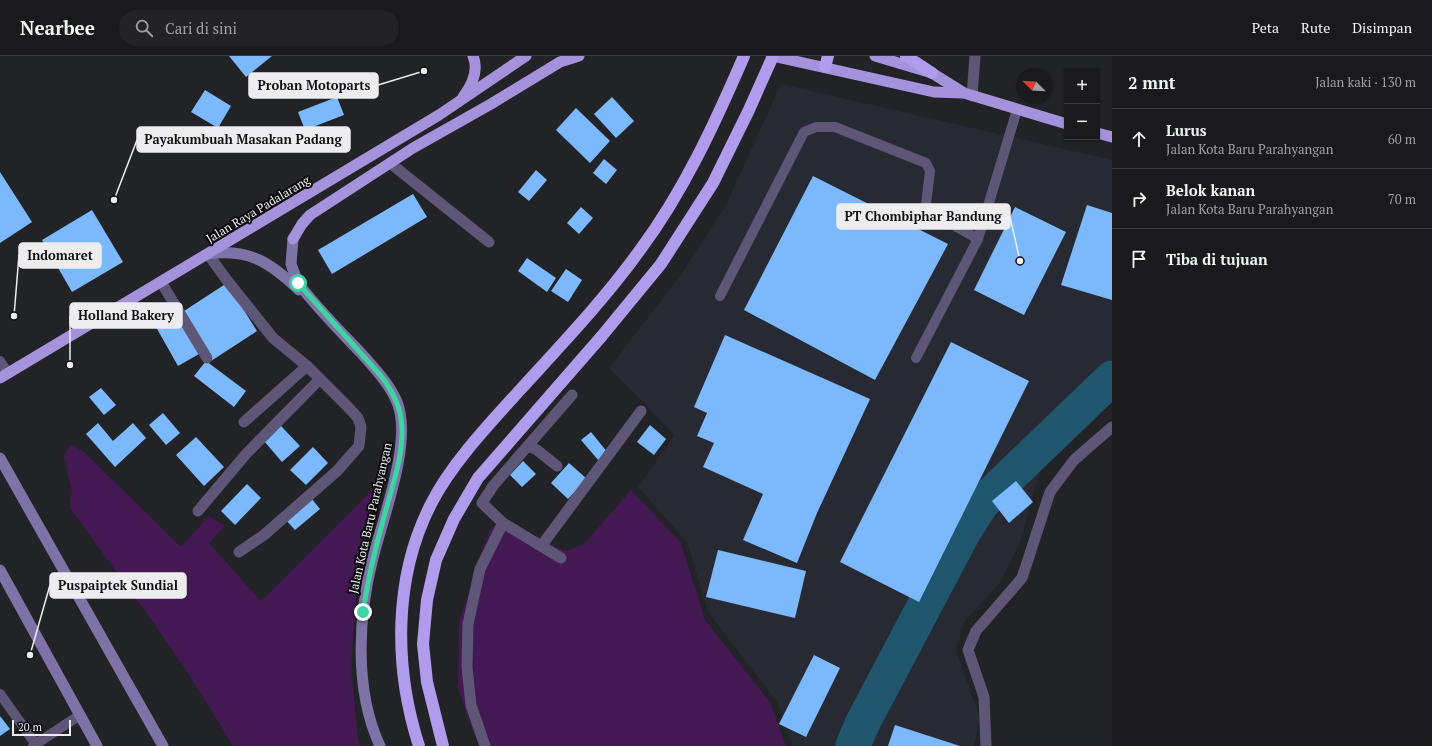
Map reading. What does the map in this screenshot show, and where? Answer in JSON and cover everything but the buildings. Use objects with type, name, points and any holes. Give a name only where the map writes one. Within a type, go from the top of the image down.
[{"type":"highway","points":[[459,102],[472,83],[475,71],[473,56]]},
{"type":"highway","name":"Jalan Raya Padalarang","points":[[4,375],[208,254],[459,102],[526,56]]},
{"type":"highway","points":[[293,239],[302,224],[310,216],[390,163],[560,62],[578,56]]},
{"type":"highway","points":[[419,746],[406,692],[400,645],[404,594],[412,550],[431,503],[459,461],[498,414],[581,324],[641,250],[689,175],[744,56]]},
{"type":"highway","points":[[443,746],[426,682],[423,644],[427,600],[436,560],[454,520],[478,478],[661,264],[713,183],[748,112],[773,56],[827,61],[934,92],[968,94]]},
{"type":"highway","points":[[875,56],[932,73]]},
{"type":"highway","points":[[906,56],[968,94],[1064,123]]},
{"type":"highway","points":[[1100,134],[1112,137]]},
{"type":"main road","name":"Jalan Kota Baru Parahyangan","points":[[293,239],[290,257],[294,276],[308,296],[387,385],[399,409],[402,427],[397,465],[372,560],[362,619],[361,650],[364,686],[370,719],[380,746]]},
{"type":"main road","name":"Jalan Kota Baru Parahyangan","points":[[208,254],[236,252],[262,261],[288,281],[345,336]]},
{"type":"main road","points":[[0,386],[4,375]]},
{"type":"main road","points":[[0,458],[163,746]]},
{"type":"main road","points":[[0,570],[80,715],[94,745]]},
{"type":"street","points":[[968,94],[975,56]]},
{"type":"street","points":[[390,163],[489,242]]},
{"type":"street","points":[[208,254],[273,338],[306,366],[358,418],[361,432],[359,446],[337,471],[264,535],[239,552]]},
{"type":"street","points":[[161,282],[207,358]]},
{"type":"street","points":[[244,422],[306,366]]},
{"type":"street","points":[[198,511],[246,454],[319,380]]},
{"type":"street","points":[[561,558],[542,545],[503,523],[482,504],[493,486],[572,395]]},
{"type":"street","points":[[542,545],[641,410]]},
{"type":"street","points":[[986,746],[984,697],[968,650],[976,631],[1022,578],[1050,492],[1074,460],[1112,428]]},
{"type":"street","points":[[528,446],[537,450],[557,466]]},
{"type":"street","points":[[485,746],[471,705],[467,667],[468,624],[480,570],[503,523]]},
{"type":"lane","points":[[916,358],[978,239],[1017,110]]},
{"type":"lane","points":[[720,296],[804,132],[816,127],[835,127],[926,163],[930,172],[926,204],[932,213],[978,239]]},
{"type":"lane","points":[[0,361],[4,375]]},
{"type":"lane","points":[[0,694],[35,745],[80,715]]},
{"type":"shaded area","points":[[781,84],[1112,160],[1112,382],[1050,446],[1037,481],[1019,545],[1000,583],[964,622],[956,651],[980,718],[974,746],[793,746],[777,702],[708,612],[687,542],[638,487],[675,435],[609,368],[680,276],[726,205]]},
{"type":"shaded area","points":[[71,444],[84,452],[181,547],[209,516],[225,526],[209,543],[261,601],[378,484],[358,567],[351,667],[358,740],[361,746],[233,746],[188,673],[148,615],[70,508],[71,491],[64,454]]},
{"type":"shaded area","points":[[631,490],[681,543],[705,620],[770,702],[786,746],[480,746],[470,724],[458,688],[459,622],[488,533],[499,521],[566,551],[584,544]]},
{"type":"waterway","points":[[853,746],[862,724],[964,531],[982,503],[1112,378]]},
{"type":"place","name":"Proban Motoparts","points":[[424,71]]},
{"type":"place","name":"Payakumbuah Masakan Padang","points":[[114,200]]},
{"type":"place","name":"PT Chombiphar Bandung","points":[[1020,261]]},
{"type":"place","name":"Indomaret","points":[[14,316]]},
{"type":"place","name":"Holland Bakery","points":[[70,365]]},
{"type":"place","name":"Puspaiptek Sundial","points":[[30,655]]},
{"type":"route","points":[[298,283],[314,303],[382,377],[396,401],[401,419],[402,427],[400,452],[372,560],[363,612]]}]
